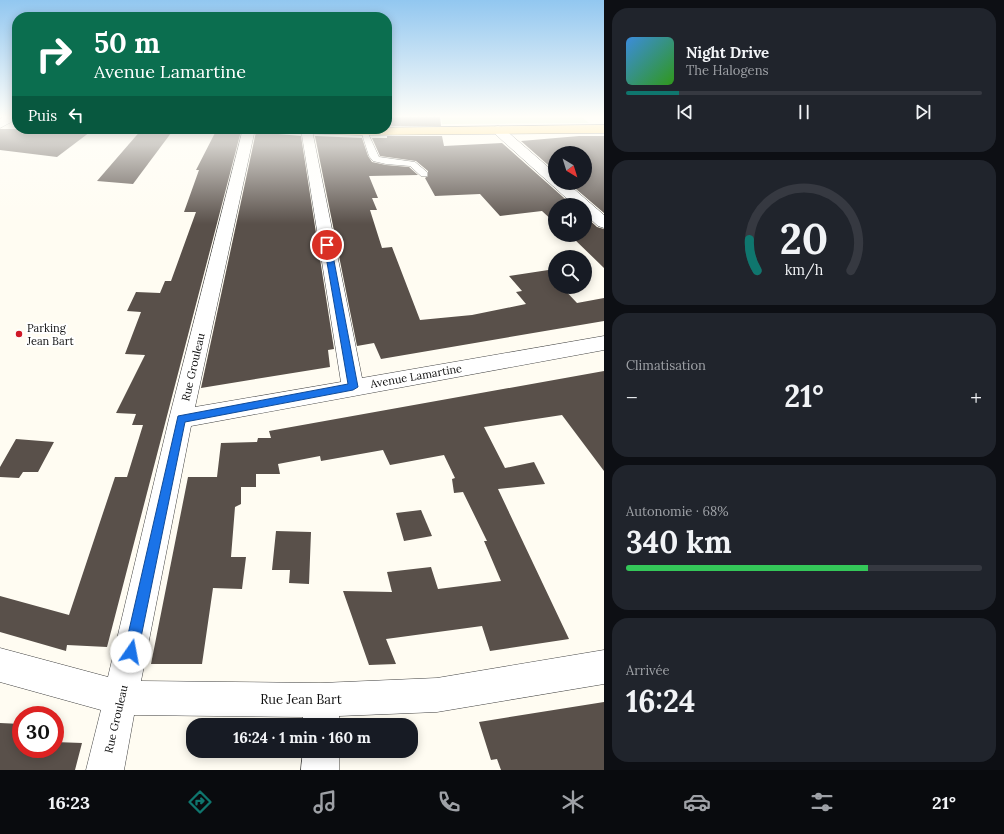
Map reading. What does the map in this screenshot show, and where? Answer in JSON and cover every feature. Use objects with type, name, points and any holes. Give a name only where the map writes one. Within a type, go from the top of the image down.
[{"type":"street","name":"Rue Grouleau","points":[[105,770],[181,419],[244,152]]},
{"type":"street","points":[[310,152],[353,387]]},
{"type":"street","points":[[523,152],[548,174]]},
{"type":"street","points":[[566,190],[575,198]]},
{"type":"street","points":[[592,213],[604,223]]},
{"type":"street","name":"Avenue Lamartine","points":[[181,419],[604,342]]},
{"type":"street","name":"Rue Jean Bart","points":[[0,665],[121,698],[321,713],[604,667]]},
{"type":"street","points":[[320,758],[320,770]]},
{"type":"lane","points":[[371,152],[376,159],[386,162],[412,164],[424,174]]},
{"type":"building","points":[[16,152],[64,152],[57,157]]},
{"type":"building","points":[[122,152],[157,152],[133,184],[97,181]]},
{"type":"building","points":[[205,152],[236,152],[107,647],[67,645],[66,651],[0,632],[0,596],[69,615],[115,477],[127,477],[143,425],[132,425],[136,414],[116,413],[145,355],[125,354],[141,312],[127,311],[136,292],[160,293],[165,281],[171,281],[196,212],[184,212],[199,170],[196,170]]},
{"type":"building","points":[[252,152],[303,152],[334,349],[328,350],[330,367],[201,388]]},
{"type":"building","points":[[318,152],[367,152],[372,162],[409,167],[418,175],[369,176],[378,198],[372,198],[377,210],[370,210],[382,248],[392,247],[420,320],[472,315],[526,304],[516,292],[522,291],[509,276],[548,270],[548,294],[569,294],[577,303],[604,298],[604,321],[381,359],[374,343],[357,346]]},
{"type":"building","points":[[378,152],[512,152],[548,184],[548,190],[555,190],[564,198],[548,198],[548,217],[542,211],[500,216],[480,194],[435,196],[425,178],[428,176],[428,171],[416,161],[380,156]]},
{"type":"building","points":[[533,152],[548,152],[548,165]]},
{"type":"building","points":[[592,152],[604,152],[604,213],[592,203],[592,198],[586,198],[577,190],[592,190]]},
{"type":"building","points":[[592,222],[597,227],[604,229],[604,268],[592,256],[592,250],[585,250],[577,242],[592,242]]},
{"type":"building","points":[[604,371],[604,471],[562,415],[484,427],[505,468],[534,462],[545,484],[498,489],[569,639],[490,651],[482,626],[386,639],[396,664],[369,665],[343,591],[392,592],[387,572],[431,567],[438,589],[501,581],[484,541],[487,541],[463,492],[454,493],[452,479],[455,478],[444,455],[390,465],[383,450],[321,461],[320,456],[278,464],[280,474],[256,474],[256,487],[241,487],[241,504],[235,507],[231,557],[246,557],[242,589],[213,588],[202,664],[151,664],[188,477],[217,477],[221,443],[257,442],[258,438],[271,438],[269,431]]},
{"type":"building","points":[[16,439],[54,442],[38,472],[23,472],[19,478],[0,477],[0,467]]},
{"type":"building","points":[[421,510],[432,536],[404,541],[396,513]]},
{"type":"building","points":[[276,531],[311,532],[309,584],[289,583],[290,570],[272,570]]},
{"type":"building","points":[[604,702],[604,770],[501,770],[497,759],[491,760],[479,722]]},
{"type":"building","points":[[0,723],[12,724],[12,758],[64,758],[64,742],[82,743],[75,770],[0,770]]},
{"type":"place","name":"Parking Jean Bart","points":[[19,334]]},
{"type":"route","points":[[131,652],[181,419],[353,387],[327,245]]}]
